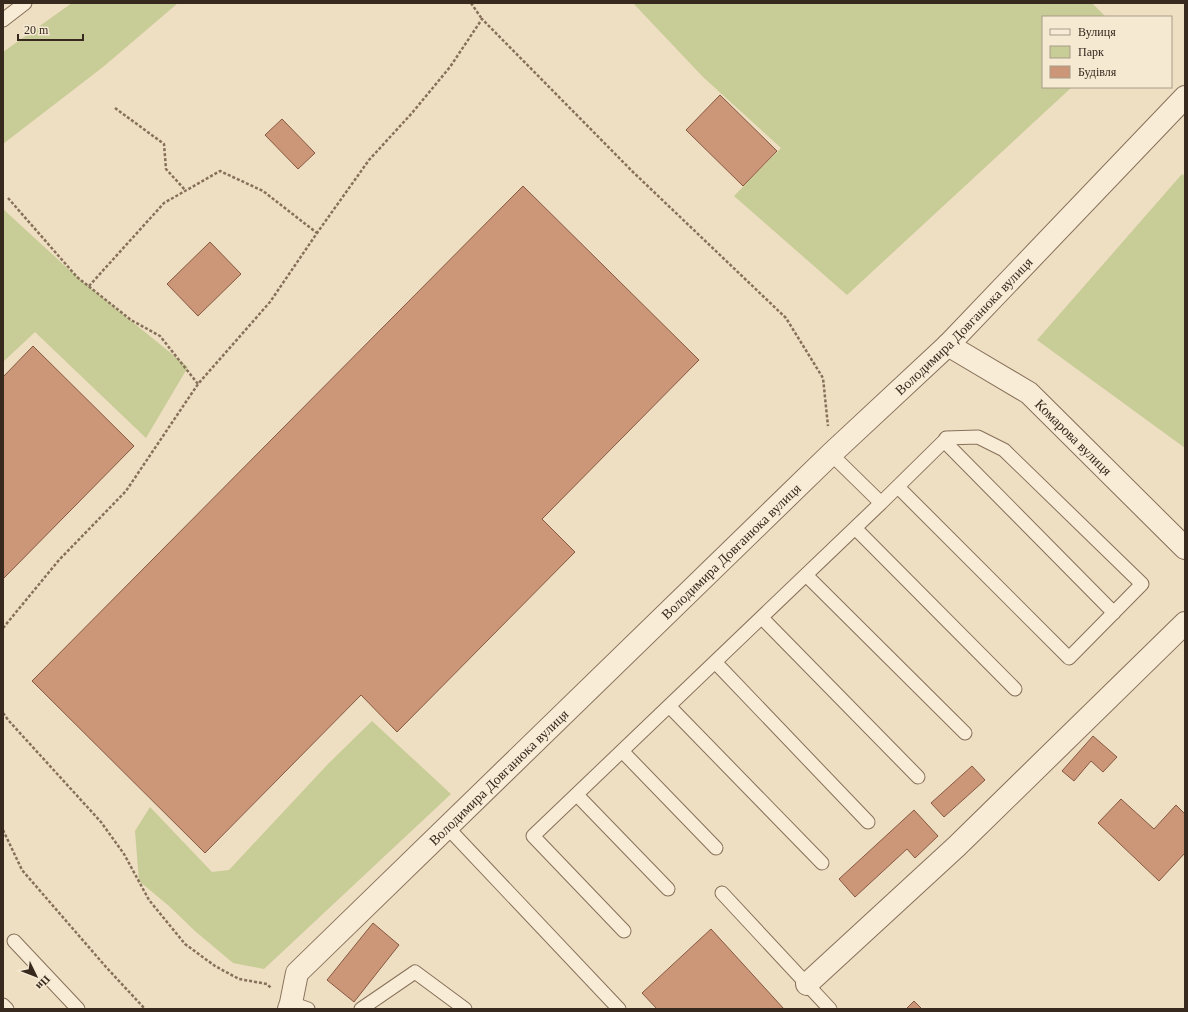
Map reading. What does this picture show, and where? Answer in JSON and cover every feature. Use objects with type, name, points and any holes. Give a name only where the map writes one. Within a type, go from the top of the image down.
[{"type":"street","name":"Володимира Довганюка вулиця","points":[[296,1007],[297,973],[831,454],[948,345],[1185,97]]},
{"type":"street","name":"Комарова вулиця","points":[[948,345],[1029,394],[1185,548]]},
{"type":"street","points":[[807,984],[957,846],[1185,623]]},
{"type":"lane","points":[[3,20],[25,3]]},
{"type":"lane","points":[[624,931],[533,836],[881,504],[946,438],[978,437],[1004,450],[1142,584],[1069,658],[898,487]]},
{"type":"lane","points":[[944,441],[1114,613]]},
{"type":"lane","points":[[831,454],[881,504]]},
{"type":"lane","points":[[855,528],[1015,690]]},
{"type":"lane","points":[[806,575],[966,733]]},
{"type":"lane","points":[[762,618],[918,778]]},
{"type":"lane","points":[[715,662],[868,822]]},
{"type":"lane","points":[[669,706],[822,863]]},
{"type":"lane","points":[[622,751],[716,848]]},
{"type":"lane","points":[[577,795],[668,889]]},
{"type":"lane","points":[[447,827],[618,1009]]},
{"type":"lane","points":[[722,893],[830,1009]]},
{"type":"lane","points":[[14,941],[78,1009]]},
{"type":"lane","points":[[361,1009],[415,972],[465,1009]]},
{"type":"lane","points":[[3,1005],[7,1009]]},
{"type":"path","points":[[471,3],[482,19],[633,172],[786,318],[823,378],[831,454]]},
{"type":"path","points":[[3,628],[59,560],[126,491],[198,384],[270,302],[369,160],[412,113],[450,67],[482,19]]},
{"type":"path","points":[[115,108],[164,144],[166,169],[186,191]]},
{"type":"path","points":[[89,286],[164,203],[220,171],[263,191],[317,233]]},
{"type":"path","points":[[8,198],[77,277],[130,320],[160,336],[198,384]]},
{"type":"path","points":[[3,713],[101,822],[124,854],[149,900],[185,944],[215,966],[239,979],[267,984],[296,1007]]},
{"type":"path","points":[[3,830],[22,870],[101,962],[145,1009]]},
{"type":"green space","points":[[72,3],[178,3],[103,67],[3,144],[3,52]]},
{"type":"green space","points":[[633,3],[1092,3],[1105,16],[1042,16],[1042,88],[1071,88],[847,295],[734,196],[781,148],[703,77]]},
{"type":"green space","points":[[1182,174],[1185,176],[1185,448],[1037,340]]},
{"type":"green space","points":[[3,209],[77,277],[188,367],[146,438],[35,332],[3,362]]},
{"type":"green space","points":[[372,721],[451,794],[264,969],[233,963],[139,881],[135,831],[150,807],[212,872],[229,870],[328,764]]},
{"type":"building","points":[[720,95],[777,151],[743,186],[686,130]]},
{"type":"building","points":[[282,119],[315,153],[298,169],[265,135]]},
{"type":"building","points":[[523,186],[699,360],[542,519],[575,552],[397,732],[361,695],[205,853],[32,681]]},
{"type":"building","points":[[210,242],[241,274],[198,316],[167,284]]},
{"type":"building","points":[[33,346],[134,446],[3,579],[3,377]]},
{"type":"building","points":[[1093,736],[1117,757],[1103,772],[1091,761],[1074,781],[1062,771]]},
{"type":"building","points":[[972,766],[985,780],[944,817],[931,803]]},
{"type":"building","points":[[1121,799],[1154,829],[1176,805],[1185,814],[1185,853],[1159,881],[1098,823]]},
{"type":"building","points":[[914,810],[938,836],[915,858],[907,849],[855,897],[839,879]]},
{"type":"building","points":[[373,923],[399,945],[354,1002],[327,980]]},
{"type":"building","points":[[711,929],[784,1009],[657,1009],[642,993]]},
{"type":"building","points":[[914,1001],[922,1009],[906,1009]]}]
